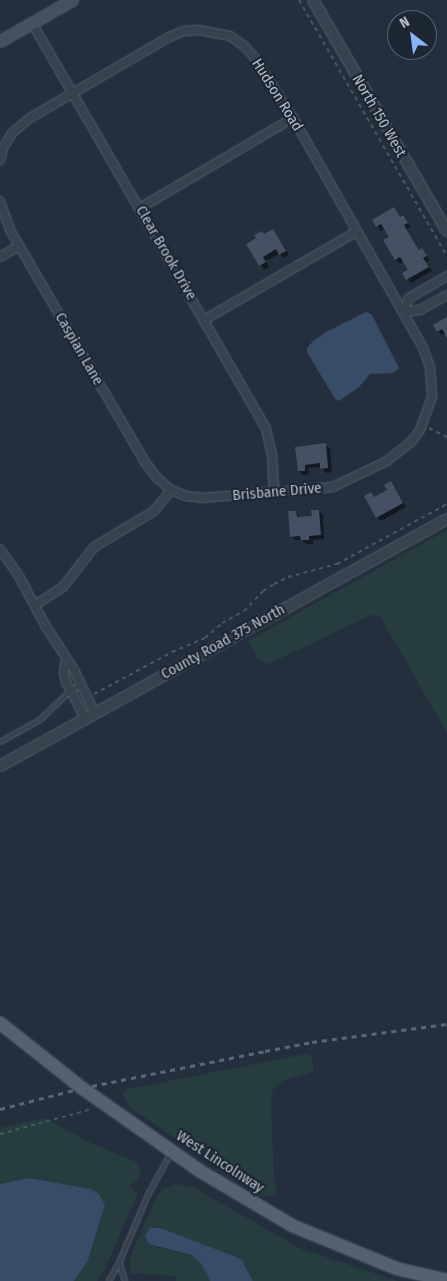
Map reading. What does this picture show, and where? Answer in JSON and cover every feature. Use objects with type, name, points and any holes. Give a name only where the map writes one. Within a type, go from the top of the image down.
[{"type":"main road","points":[[0,41],[72,0]]},
{"type":"main road","name":"West Lincolnway","points":[[0,1023],[106,1105],[200,1171],[293,1226],[398,1269],[447,1280]]},
{"type":"street","name":"North 150 West","points":[[313,0],[447,231]]},
{"type":"street","name":"Clear Brook Drive","points":[[32,22],[266,429],[272,454],[274,492]]},
{"type":"street","name":"Hudson Road","points":[[73,93],[169,37],[184,31],[214,31],[230,36],[243,44],[254,57],[293,118],[403,312]]},
{"type":"street","points":[[0,160],[4,146],[12,133],[30,118],[73,93]]},
{"type":"street","points":[[140,208],[293,118]]},
{"type":"street","name":"Caspian Lane","points":[[0,201],[9,227],[19,246],[145,462],[157,478],[171,490]]},
{"type":"street","points":[[204,320],[356,232]]},
{"type":"street","points":[[0,257],[19,246]]},
{"type":"street","points":[[447,276],[409,298],[403,312],[420,310],[447,295]]},
{"type":"street","name":"Brisbane Drive","points":[[171,490],[186,496],[203,498],[321,489],[347,481],[399,452],[411,442],[422,425],[432,397],[430,367],[423,348],[403,312]]},
{"type":"street","points":[[35,605],[63,587],[94,547],[154,511],[171,490]]},
{"type":"street","name":"County Road 375 North","points":[[0,766],[447,519]]},
{"type":"street","points":[[0,549],[66,660],[74,670],[80,686],[95,713]]},
{"type":"street","points":[[66,660],[64,673],[70,691],[85,718]]},
{"type":"lane","points":[[0,742],[44,717],[70,691],[80,686]]},
{"type":"lane","points":[[109,1281],[119,1263],[148,1195],[172,1151]]},
{"type":"lane","points":[[119,1263],[125,1281]]},
{"type":"path","points":[[299,0],[447,256]]},
{"type":"path","points":[[422,425],[447,437]]},
{"type":"path","points":[[87,698],[172,652],[204,638],[222,623],[244,611],[263,591],[274,584],[288,577],[337,564],[447,504]]},
{"type":"path","points":[[0,1134],[106,1105]]},
{"type":"green space","points":[[447,530],[447,733],[381,618],[373,614],[269,664],[259,660],[248,641]]},
{"type":"green space","points":[[306,1054],[311,1056],[313,1072],[282,1081],[273,1089],[271,1101],[274,1179],[277,1191],[274,1195],[263,1197],[213,1164],[129,1107],[122,1094],[128,1089]]},
{"type":"green space","points":[[44,1118],[91,1143],[136,1162],[141,1171],[138,1180],[128,1186],[138,1193],[104,1271],[97,1281],[74,1281],[88,1260],[104,1209],[53,1182],[29,1178],[0,1184],[0,1128]]},
{"type":"green space","points":[[176,1184],[193,1187],[301,1249],[398,1281],[253,1281],[247,1268],[229,1254],[201,1243],[155,1247],[192,1255],[202,1265],[210,1281],[176,1281],[176,1276],[130,1273],[130,1257],[156,1198],[164,1188]]},
{"type":"water","points":[[366,312],[371,314],[399,368],[393,373],[370,374],[359,387],[339,401],[335,399],[307,352],[307,348],[313,341],[328,331]]},
{"type":"water","points":[[29,1178],[91,1189],[99,1194],[105,1205],[88,1260],[74,1281],[0,1281],[0,1184]]},
{"type":"water","points":[[150,1228],[160,1228],[242,1260],[253,1281],[210,1281],[202,1265],[192,1255],[149,1244],[145,1236]]},
{"type":"building","points":[[394,207],[400,217],[403,215],[408,223],[404,225],[419,250],[422,248],[427,256],[423,258],[429,267],[406,280],[402,273],[408,270],[400,257],[395,260],[383,240],[389,237],[381,224],[376,227],[372,220]]},
{"type":"building","points":[[273,229],[286,251],[279,255],[276,249],[263,257],[266,262],[259,266],[246,244],[256,238],[254,235],[262,231],[264,234]]},
{"type":"building","points":[[447,317],[447,338],[442,329],[437,332],[433,325]]},
{"type":"building","points":[[326,443],[328,468],[320,469],[320,463],[305,465],[305,471],[298,471],[295,447]]},
{"type":"building","points":[[391,481],[403,503],[376,518],[364,496],[371,492],[374,497],[387,490],[384,485]]},
{"type":"building","points":[[311,510],[319,510],[321,535],[309,536],[309,540],[301,540],[300,536],[290,537],[288,511],[296,511],[297,517],[312,516]]},
{"type":"railway","points":[[0,1109],[82,1088],[312,1042],[447,1024]]}]
